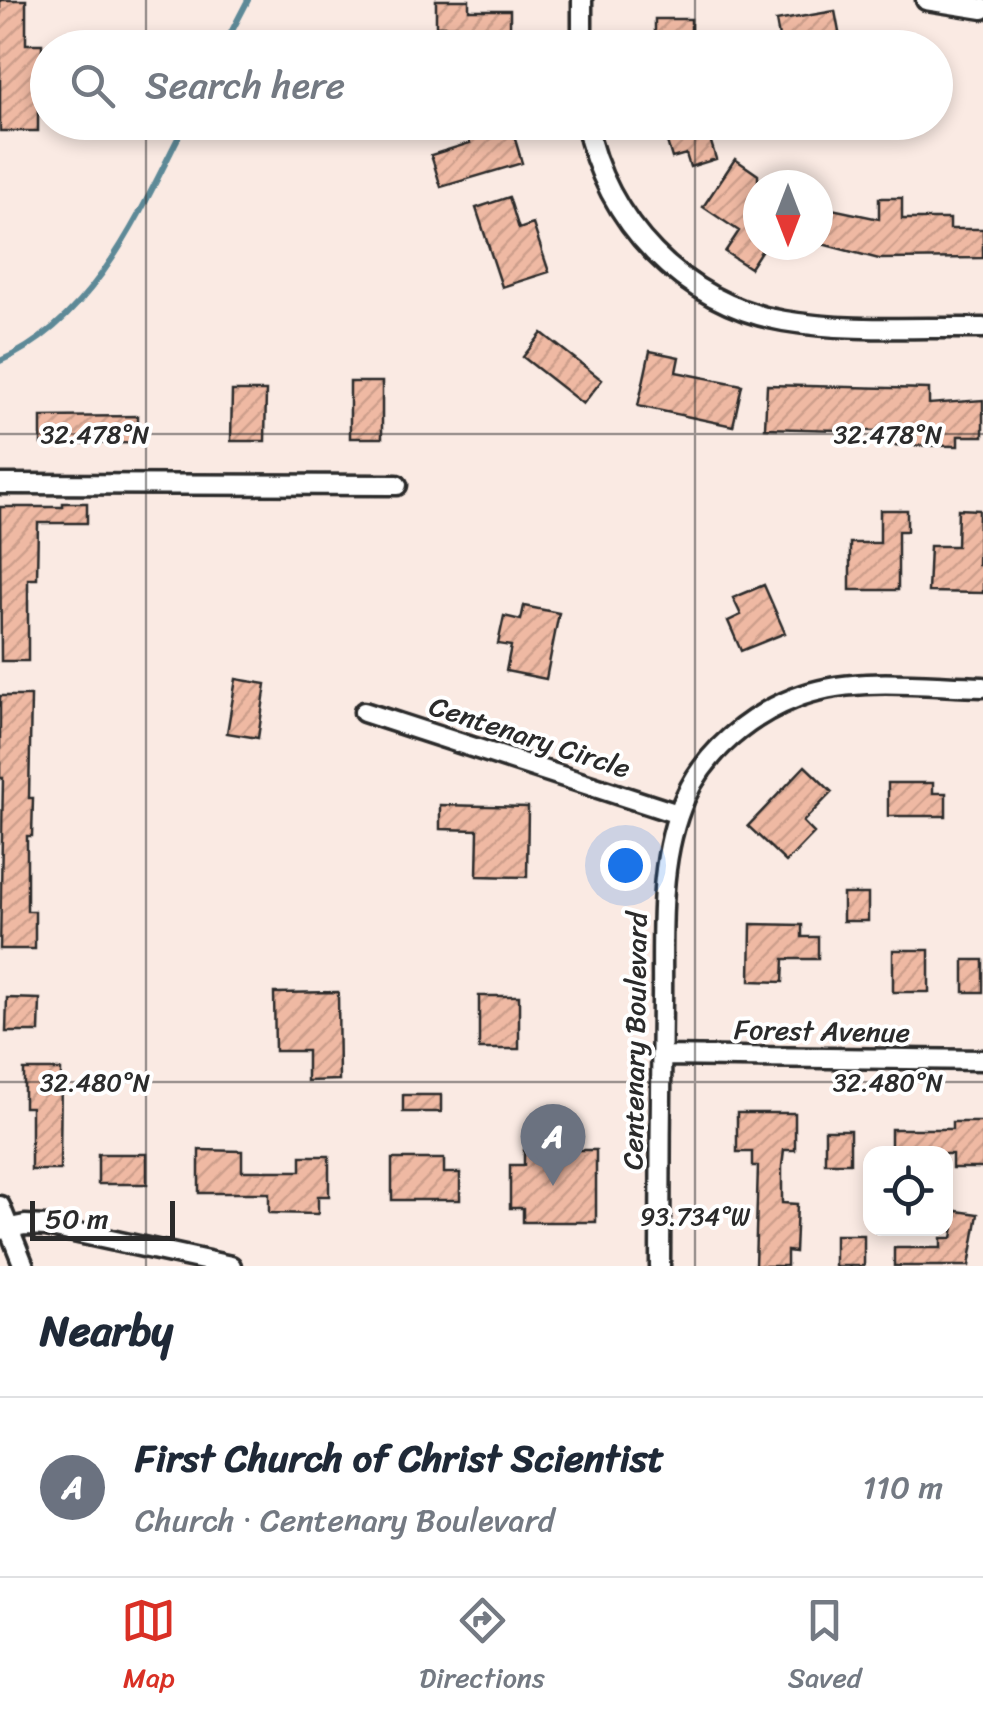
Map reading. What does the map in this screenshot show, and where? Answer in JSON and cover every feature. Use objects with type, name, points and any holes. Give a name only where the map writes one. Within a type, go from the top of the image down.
[{"type":"street","points":[[582,0],[582,30]]},
{"type":"street","points":[[926,0],[983,9]]},
{"type":"street","points":[[589,140],[605,186],[632,227],[657,256],[688,282],[723,302],[761,316],[825,326],[983,328]]},
{"type":"street","points":[[0,484],[396,485]]},
{"type":"street","name":"Centenary Boulevard","points":[[660,1266],[667,865],[686,794],[705,765],[733,735],[763,713],[796,697],[856,685],[983,687]]},
{"type":"street","name":"Centenary Circle","points":[[364,712],[678,814]]},
{"type":"street","name":"Forest Avenue","points":[[661,1056],[983,1060]]},
{"type":"street","points":[[0,1206],[4,1229],[24,1266]]},
{"type":"street","points":[[4,1229],[46,1226],[231,1266]]},
{"type":"building","points":[[0,0],[26,0],[30,131],[0,131]]},
{"type":"building","points":[[436,0],[469,0],[469,10],[510,10],[510,30],[436,26]]},
{"type":"building","points":[[835,11],[839,30],[778,30],[776,21]]},
{"type":"building","points":[[655,19],[691,19],[691,30],[655,30]]},
{"type":"building","points":[[469,140],[515,140],[522,163],[441,187],[431,155],[470,143]]},
{"type":"building","points":[[666,140],[710,140],[716,159],[690,167],[686,154],[672,158]]},
{"type":"building","points":[[735,159],[751,170],[743,170],[743,260],[755,260],[750,268],[725,252],[739,231],[703,207]]},
{"type":"building","points":[[509,197],[519,229],[533,224],[549,272],[502,287],[476,208]]},
{"type":"building","points":[[879,198],[902,198],[902,219],[950,219],[950,229],[983,229],[983,258],[879,259],[833,247],[833,209],[879,219]]},
{"type":"building","points":[[542,333],[602,380],[583,404],[523,357]]},
{"type":"building","points":[[650,351],[679,357],[676,372],[742,385],[733,426],[638,406]]},
{"type":"building","points":[[350,382],[382,382],[382,438],[350,438]]},
{"type":"building","points":[[767,385],[929,389],[929,404],[983,400],[983,436],[958,436],[958,446],[876,445],[876,431],[765,428]]},
{"type":"building","points":[[232,391],[266,391],[265,441],[231,441]]},
{"type":"building","points":[[138,416],[138,443],[41,444],[41,417]]},
{"type":"building","points":[[63,503],[87,503],[87,523],[38,523],[37,579],[28,579],[28,661],[1,661],[0,507],[63,507]]},
{"type":"building","points":[[958,509],[979,510],[978,565],[983,565],[983,593],[928,592],[930,546],[957,546]]},
{"type":"building","points":[[880,510],[907,510],[907,531],[898,531],[898,590],[850,590],[850,543],[880,543]]},
{"type":"building","points":[[764,585],[785,633],[741,651],[728,621],[741,615],[733,598]]},
{"type":"building","points":[[524,606],[559,613],[546,679],[506,671],[511,646],[498,644],[504,616],[521,620]]},
{"type":"building","points":[[236,679],[266,684],[258,738],[227,733]]},
{"type":"building","points":[[0,696],[31,696],[29,798],[33,798],[32,836],[27,836],[27,911],[35,911],[35,949],[0,949]]},
{"type":"building","points":[[805,766],[832,792],[803,822],[814,833],[786,862],[748,826]]},
{"type":"building","points":[[888,783],[933,783],[933,793],[946,793],[946,816],[888,816]]},
{"type":"building","points":[[440,805],[528,807],[527,877],[477,876],[478,830],[440,829]]},
{"type":"building","points":[[843,894],[868,894],[868,921],[843,921]]},
{"type":"building","points":[[751,924],[802,925],[802,937],[818,937],[818,959],[784,959],[783,982],[750,981]]},
{"type":"building","points":[[893,950],[929,950],[929,992],[893,992]]},
{"type":"building","points":[[964,960],[983,960],[983,992],[964,992]]},
{"type":"building","points":[[338,992],[339,1080],[307,1081],[307,1051],[275,1051],[274,993]]},
{"type":"building","points":[[479,996],[519,996],[519,1049],[479,1049]]},
{"type":"building","points":[[7,998],[40,999],[39,1032],[6,1032]]},
{"type":"building","points":[[24,1070],[61,1070],[60,1170],[31,1170],[31,1107],[24,1107]]},
{"type":"building","points":[[403,1095],[441,1095],[441,1112],[403,1112]]},
{"type":"building","points":[[737,1113],[795,1113],[795,1150],[784,1150],[782,1166],[782,1203],[797,1204],[795,1252],[787,1251],[787,1266],[755,1266],[758,1166],[752,1166],[752,1152],[737,1152]]},
{"type":"building","points":[[952,1122],[983,1122],[983,1168],[953,1168],[953,1146],[891,1146],[891,1129],[952,1129]]},
{"type":"building","points":[[825,1130],[850,1130],[850,1163],[825,1163]]},
{"type":"building","points":[[199,1150],[242,1151],[242,1171],[301,1171],[301,1156],[329,1156],[329,1196],[318,1196],[318,1214],[269,1213],[269,1193],[199,1193]]},
{"type":"building","points":[[524,1150],[596,1150],[596,1222],[523,1222],[523,1208],[510,1208],[510,1165],[524,1165]]},
{"type":"building","points":[[98,1154],[147,1154],[147,1184],[98,1184]]},
{"type":"building","points":[[392,1159],[444,1159],[444,1173],[460,1173],[460,1200],[392,1200]]},
{"type":"building","points":[[957,1211],[978,1214],[969,1266],[894,1266],[894,1248],[941,1248],[941,1238],[952,1238]]},
{"type":"building","points":[[835,1235],[863,1235],[864,1266],[835,1266]]},
{"type":"waterway","points":[[232,30],[248,0]]},
{"type":"waterway","points":[[0,361],[34,342],[89,290],[133,225],[177,140]]},
{"type":"place","name":"First Church of Christ Scientist","points":[[553,1186]]}]
